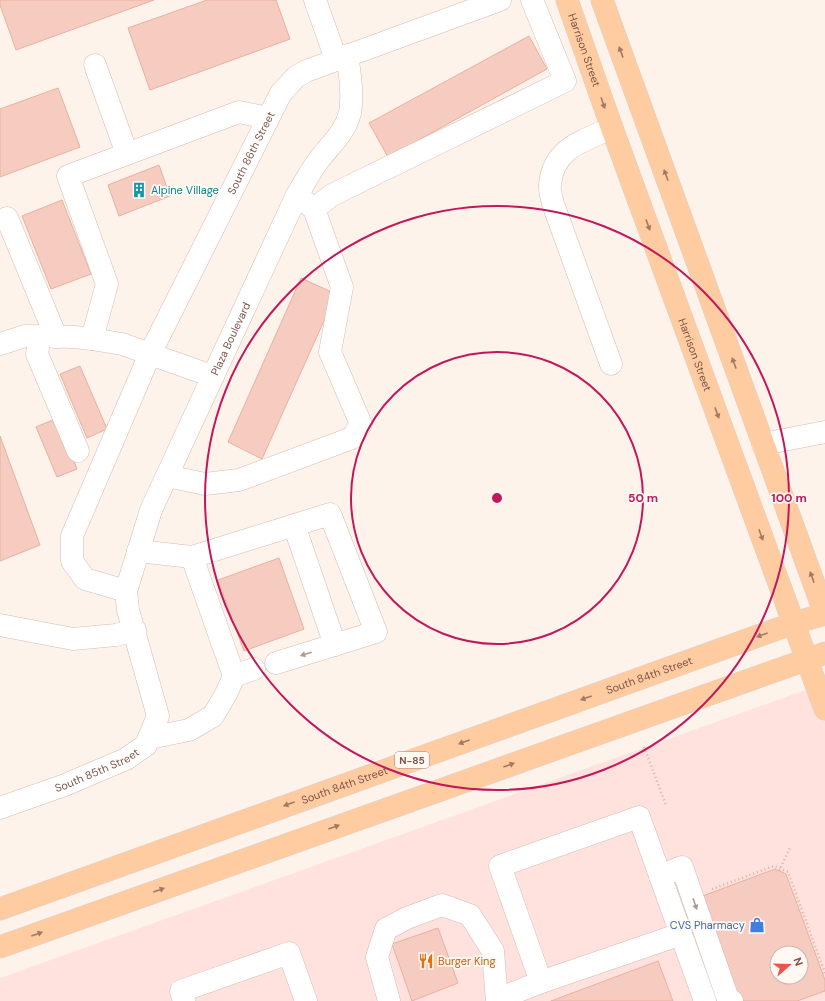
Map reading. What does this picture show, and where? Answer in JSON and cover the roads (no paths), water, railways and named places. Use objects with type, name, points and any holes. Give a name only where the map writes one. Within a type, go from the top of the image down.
[{"type":"main road","name":"Harrison Street","points":[[567,0],[612,128],[794,623],[816,656],[825,709]]},
{"type":"main road","points":[[602,0],[825,614]]},
{"type":"main road","name":"South 84th Street","points":[[0,909],[794,623],[825,614]]},
{"type":"main road","points":[[0,947],[816,656]]},
{"type":"street","name":"Plaza Boulevard","points":[[135,630],[128,610],[126,592],[152,510],[212,376],[297,195],[318,162],[342,133],[350,114],[351,88],[342,57],[315,0]]},
{"type":"street","name":"South 86th Street","points":[[126,592],[85,579],[72,561],[72,536],[150,354],[281,92],[296,77],[306,71],[500,0]]},
{"type":"street","points":[[314,209],[332,194],[565,81],[532,0]]},
{"type":"street","points":[[95,65],[127,154]]},
{"type":"street","points":[[92,339],[106,284],[68,176],[239,112],[268,118]]},
{"type":"street","points":[[611,364],[553,204],[550,186],[554,169],[563,153],[577,143],[612,128]]},
{"type":"street","points":[[167,476],[205,484],[239,480],[352,438],[361,424],[330,352],[342,287],[314,209],[297,195]]},
{"type":"street","points":[[7,218],[48,336]]},
{"type":"street","points":[[0,344],[26,336],[75,337],[92,339],[122,344],[212,376]]},
{"type":"street","points":[[48,336],[37,354],[78,451]]},
{"type":"street","points":[[763,444],[825,432]]},
{"type":"street","points":[[138,551],[192,558],[330,514],[376,632],[276,663]]},
{"type":"street","points":[[294,525],[335,645]]},
{"type":"street","points":[[149,738],[189,730],[213,716],[226,694],[234,676],[192,558]]},
{"type":"street","points":[[0,625],[73,639],[116,635],[135,630]]},
{"type":"street","name":"South 85th Street","points":[[0,808],[65,785],[126,759],[146,745],[158,716],[135,630]]},
{"type":"street","points":[[234,676],[254,669]]},
{"type":"street","points":[[541,982],[500,866],[639,817],[705,1001]]},
{"type":"street","points":[[660,876],[682,867],[728,999],[732,1001]]},
{"type":"street","points":[[389,1001],[377,957],[386,929],[407,918],[442,905],[470,915],[493,951],[498,1000],[541,982],[681,934]]},
{"type":"street","points":[[184,1001],[181,991],[289,952],[306,1001]]},
{"type":"place","name":"Alpine Village","points":[[139,190]]},
{"type":"place","name":"CVS Pharmacy","points":[[757,925]]},
{"type":"place","name":"Burger King","points":[[426,961]]}]
